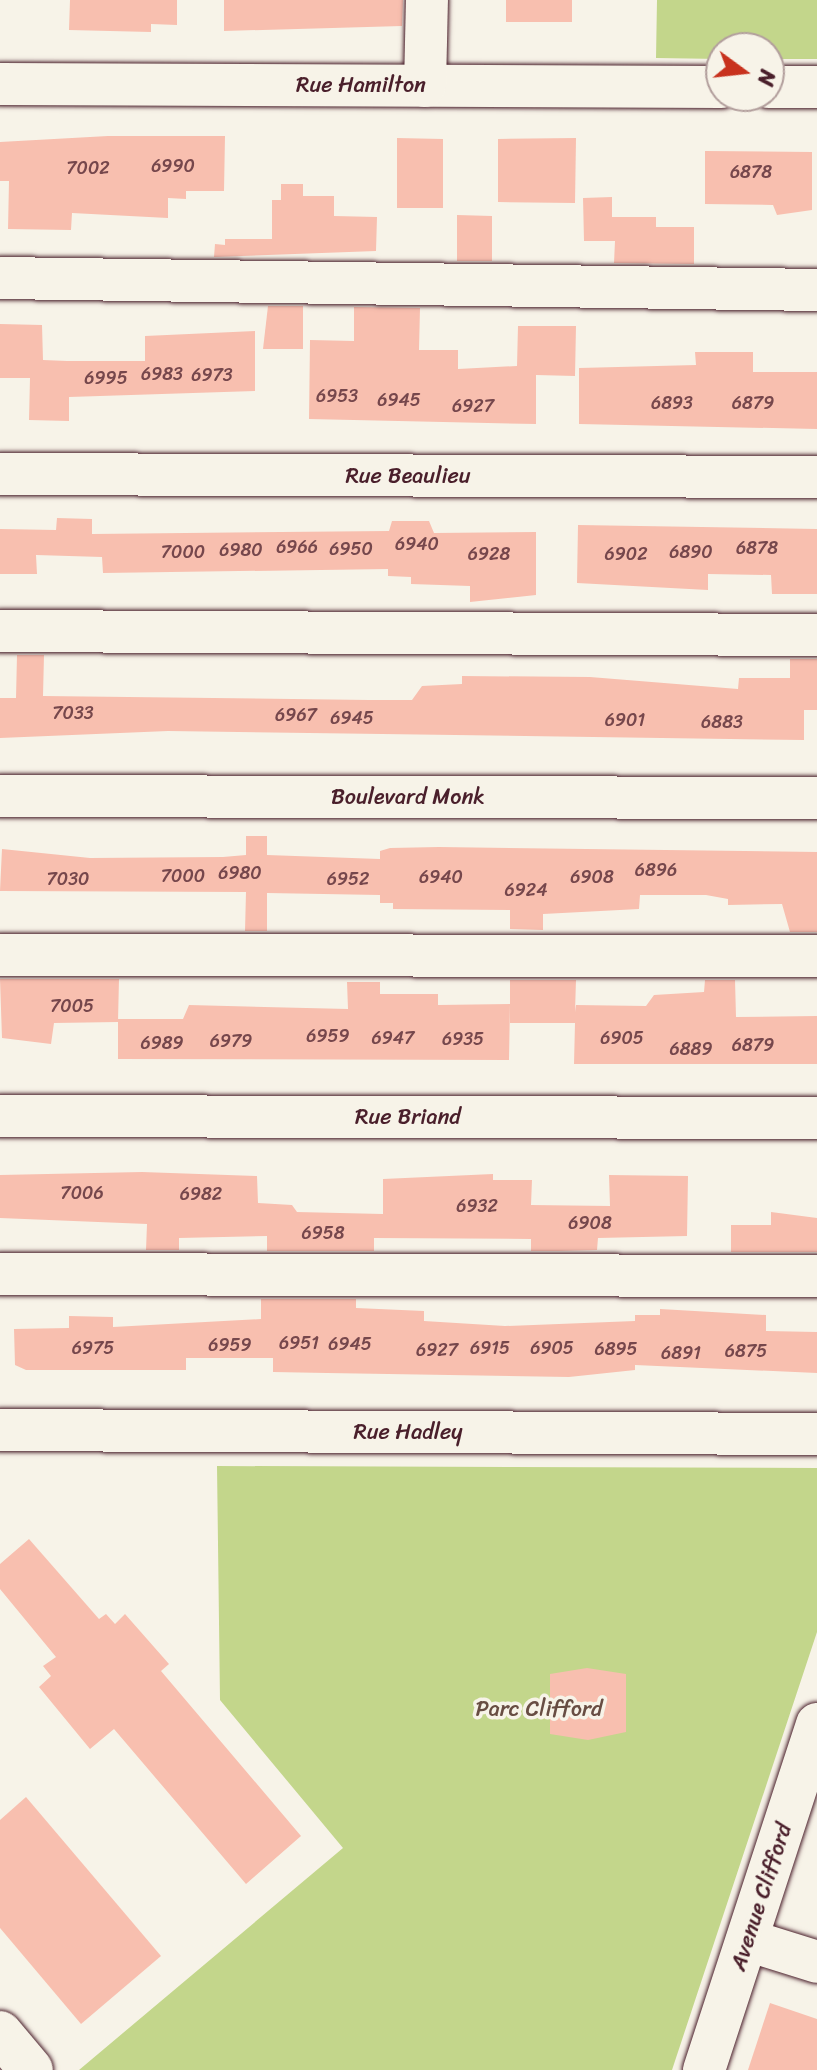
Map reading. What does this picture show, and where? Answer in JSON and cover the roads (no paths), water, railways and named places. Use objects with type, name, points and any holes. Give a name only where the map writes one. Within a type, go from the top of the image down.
[{"type":"main road","points":[[0,2033],[31,2070]]},
{"type":"street","points":[[425,86],[427,0]]},
{"type":"street","name":"Rue Hamilton","points":[[0,84],[705,87]]},
{"type":"street","points":[[785,87],[817,87]]},
{"type":"street","points":[[0,278],[817,290]]},
{"type":"street","name":"Rue Beaulieu","points":[[0,474],[817,477]]},
{"type":"street","points":[[0,631],[817,635]]},
{"type":"street","name":"Boulevard Monk","points":[[0,796],[817,798]]},
{"type":"street","points":[[0,955],[817,956]]},
{"type":"street","name":"Rue Briand","points":[[0,1116],[817,1118]]},
{"type":"street","points":[[0,1274],[817,1276]]},
{"type":"street","name":"Rue Hadley","points":[[0,1430],[817,1434]]},
{"type":"street","name":"Avenue Clifford","points":[[704,2070],[747,1940],[810,1769],[817,1724]]},
{"type":"street","points":[[747,1940],[817,1962]]},
{"type":"park label","name":"Parc Clifford","points":[[539,1709]]}]
